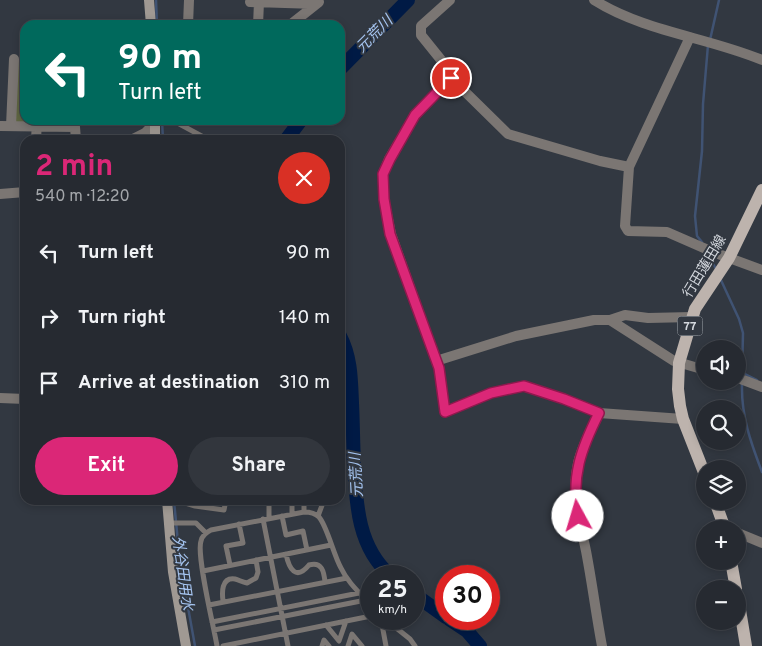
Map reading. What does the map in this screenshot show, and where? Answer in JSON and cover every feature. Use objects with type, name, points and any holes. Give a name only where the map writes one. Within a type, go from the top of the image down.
[{"type":"main road","name":"行田蓮田線","points":[[699,460],[683,419],[678,389],[679,363],[695,309],[728,258],[762,190]]},
{"type":"main road","points":[[743,630],[746,646]]},
{"type":"street","points":[[149,0],[151,20]]},
{"type":"street","points":[[188,20],[189,0]]},
{"type":"street","points":[[450,0],[421,26],[421,35],[450,72],[451,78],[508,134],[600,161],[629,167]]},
{"type":"street","points":[[594,0],[633,19],[762,60]]},
{"type":"street","points":[[257,20],[254,2],[319,2]]},
{"type":"street","points":[[296,20],[319,2]]},
{"type":"street","points":[[690,37],[629,167],[625,226],[628,231],[667,232],[762,270]]},
{"type":"street","points":[[11,126],[14,59]]},
{"type":"street","points":[[451,78],[415,115],[383,174],[384,199],[390,234],[439,368],[445,412],[491,393],[524,386],[599,413],[683,419]]},
{"type":"street","points":[[0,126],[20,125]]},
{"type":"street","points":[[52,125],[75,128],[76,135]]},
{"type":"street","points":[[138,135],[151,125]]},
{"type":"street","points":[[0,194],[20,192]]},
{"type":"street","points":[[436,361],[516,336],[594,320],[610,320],[625,315],[648,318],[692,317]]},
{"type":"street","points":[[610,320],[679,363],[696,368]]},
{"type":"street","points":[[746,381],[762,387]]},
{"type":"street","points":[[0,398],[20,399]]},
{"type":"street","points":[[599,413],[580,456],[575,482],[580,530],[602,646]]},
{"type":"street","points":[[167,505],[173,572],[186,646]]},
{"type":"street","points":[[746,536],[762,543]]},
{"type":"lane","points":[[181,125],[200,135]]},
{"type":"lane","points":[[192,505],[224,510],[225,505]]},
{"type":"lane","points":[[268,505],[266,519],[270,557],[288,646]]},
{"type":"lane","points":[[292,505],[292,514]]},
{"type":"lane","points":[[304,505],[304,512]]},
{"type":"lane","points":[[318,516],[322,505]]},
{"type":"lane","points":[[212,622],[359,593],[342,569],[323,523],[318,516],[311,512],[304,512],[239,524],[212,530],[201,539],[203,571],[212,622],[217,646]]},
{"type":"lane","points":[[282,516],[286,535],[303,531],[307,550]]},
{"type":"lane","points":[[168,523],[196,523],[206,533]]},
{"type":"lane","points":[[230,565],[226,546],[243,543],[239,524]]},
{"type":"lane","points":[[203,571],[331,546]]},
{"type":"lane","points":[[286,554],[292,571],[302,572],[309,564],[318,564],[322,567],[326,582]]},
{"type":"lane","points":[[223,602],[222,591],[226,581],[231,579],[247,583],[256,578],[258,572],[256,560]]},
{"type":"lane","points":[[209,605],[347,578]]},
{"type":"lane","points":[[214,630],[360,601]]},
{"type":"lane","points":[[222,646],[360,618]]},
{"type":"lane","points":[[326,625],[339,641],[346,621]]},
{"type":"lane","points":[[383,630],[386,646]]},
{"type":"lane","points":[[399,630],[415,646]]},
{"type":"lane","points":[[348,646],[352,634],[362,646]]},
{"type":"lane","points":[[322,646],[324,640],[329,646]]},
{"type":"green space","points":[[14,59],[20,59],[20,125],[37,125],[37,127],[11,126]]},
{"type":"waterway","name":"外谷田用水","points":[[156,0],[157,20]]},
{"type":"waterway","name":"元荒川","points":[[345,64],[408,0]]},
{"type":"waterway","points":[[710,40],[719,0]]},
{"type":"waterway","points":[[702,242],[697,236],[695,216],[702,151],[703,104],[708,45]]},
{"type":"waterway","name":"外谷田用水","points":[[162,125],[163,135]]},
{"type":"waterway","name":"元荒川","points":[[290,135],[297,125]]},
{"type":"waterway","points":[[708,254],[716,269]]},
{"type":"waterway","points":[[720,278],[739,319],[743,340]]},
{"type":"waterway","name":"元荒川","points":[[345,348],[350,368],[358,510],[365,539],[380,565]]},
{"type":"waterway","points":[[746,374],[757,380]]},
{"type":"waterway","points":[[742,390],[745,418],[762,472]]},
{"type":"waterway","name":"外谷田用水","points":[[174,505],[180,563],[195,646]]},
{"type":"waterway","name":"元荒川","points":[[425,602],[435,609]]},
{"type":"waterway","name":"元荒川","points":[[466,630],[480,646]]},
{"type":"route","points":[[451,78],[415,115],[383,174],[385,208],[390,234],[439,368],[445,412],[491,393],[524,386],[599,413],[585,442],[578,463],[575,482],[578,516]]}]
